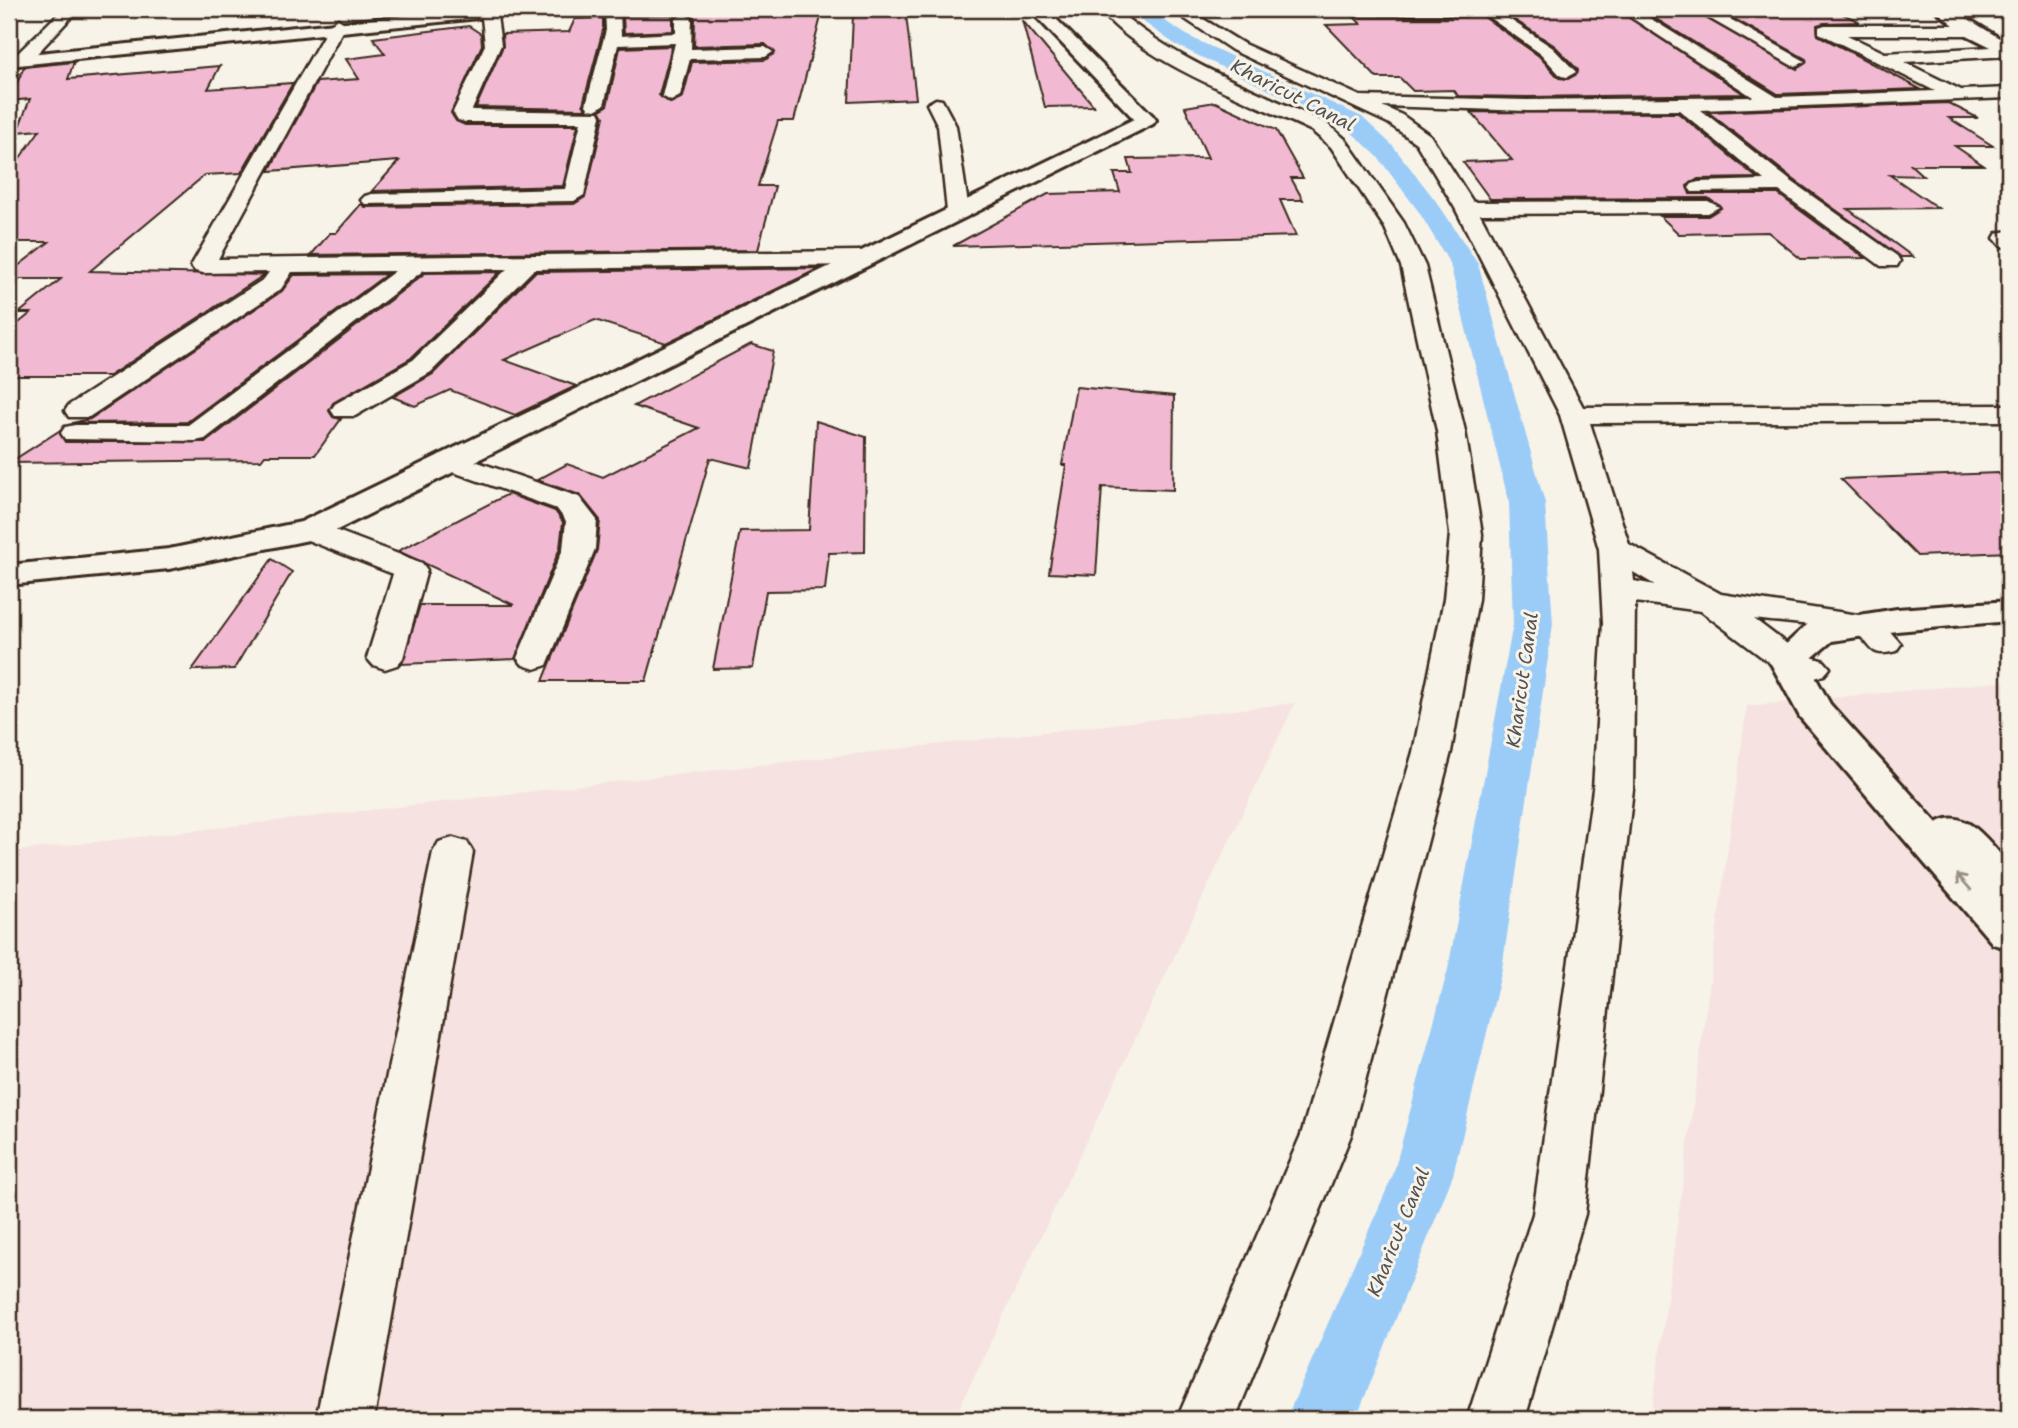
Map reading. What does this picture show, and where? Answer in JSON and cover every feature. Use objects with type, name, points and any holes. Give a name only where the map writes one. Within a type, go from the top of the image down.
[{"type":"street","points":[[15,58],[71,9]]},
{"type":"street","points":[[15,58],[487,10],[519,9]]},
{"type":"street","points":[[595,105],[609,41],[614,30],[612,9]]},
{"type":"street","points":[[9,575],[169,559],[311,530],[1146,120],[1037,9]]},
{"type":"street","points":[[1107,9],[1118,20],[1170,55],[1319,127],[1338,143],[1396,228],[1413,266],[1448,418],[1466,534],[1461,599],[1432,752],[1326,1135],[1206,1419]]},
{"type":"street","points":[[1177,9],[1238,47],[1354,99],[1404,125],[1423,139],[1466,208],[1574,415],[1615,549],[1620,623],[1613,789],[1559,1214],[1496,1419]]},
{"type":"street","points":[[1381,9],[1466,9]]},
{"type":"street","points":[[1484,9],[1547,51],[1566,72]]},
{"type":"street","points":[[1625,9],[1773,102]]},
{"type":"street","points":[[1701,9],[1797,61]]},
{"type":"street","points":[[1941,9],[1971,30],[2009,51]]},
{"type":"street","points":[[372,200],[574,195],[593,116],[466,116],[462,112],[493,45],[487,10]]},
{"type":"street","points":[[1958,10],[2009,11]]},
{"type":"street","points":[[1958,10],[2009,43]]},
{"type":"street","points":[[671,96],[683,46],[684,19]]},
{"type":"street","points":[[338,26],[203,266],[861,258]]},
{"type":"street","points":[[1958,95],[1825,30],[1971,30]]},
{"type":"street","points":[[609,41],[765,52]]},
{"type":"street","points":[[1884,59],[2009,51]]},
{"type":"street","points":[[1404,125],[1477,113],[1563,108],[2009,93]]},
{"type":"street","points":[[1354,99],[1472,107],[1563,108]]},
{"type":"street","points":[[936,104],[947,126],[958,211]]},
{"type":"street","points":[[1682,104],[1784,185],[1889,261]]},
{"type":"street","points":[[1466,208],[1704,198],[1784,185]]},
{"type":"street","points":[[345,410],[422,366],[528,262]]},
{"type":"street","points":[[285,265],[273,285],[77,422],[195,433],[418,264]]},
{"type":"street","points":[[1574,415],[2009,414]]},
{"type":"street","points":[[449,461],[568,503],[582,520],[579,549],[535,658]]},
{"type":"street","points":[[311,530],[411,570],[385,658]]},
{"type":"street","points":[[1615,549],[1709,601],[1800,664],[2009,891]]},
{"type":"street","points":[[1617,589],[1709,601],[1875,634],[2009,611]]},
{"type":"street","points":[[1800,664],[1821,632],[2009,633]]},
{"type":"street","points":[[1800,664],[1814,709],[2009,933]]},
{"type":"street","points":[[345,1419],[453,852]]},
{"type":"shaded area","points":[[2009,681],[2009,1419],[1651,1419],[1747,706]]},
{"type":"shaded area","points":[[1295,703],[954,1419],[9,1419],[9,852]]},
{"type":"building","points":[[690,9],[823,9],[794,121],[778,121],[758,186],[775,186],[758,250],[311,255],[330,233],[336,233],[361,204],[365,207],[574,204],[585,197],[604,117],[600,110],[607,106],[620,48],[672,46],[659,95],[670,103],[683,97],[692,62],[765,60],[775,53],[765,44],[694,46],[695,19]]},
{"type":"building","points":[[1533,9],[1616,9],[1744,94],[1527,97],[1458,96],[1454,90],[1413,91],[1400,78],[1377,78],[1326,25],[1361,24],[1354,17],[1466,17],[1477,12],[1539,56],[1559,78],[1568,79],[1577,74],[1578,70],[1555,46],[1504,13],[1539,13]]},
{"type":"building","points":[[1640,9],[1691,9],[1797,69],[1806,63],[1806,59],[1717,9],[1832,9],[1860,22],[1817,25],[1818,35],[1920,89],[1778,94]]},
{"type":"building","points":[[677,15],[673,19],[673,31],[624,33],[623,16]]},
{"type":"building","points":[[906,15],[916,99],[849,102],[853,16]]},
{"type":"building","points":[[603,18],[603,30],[583,104],[586,109],[476,107],[503,46],[502,34],[569,32],[575,19]]},
{"type":"building","points":[[1022,20],[1094,106],[1045,107]]},
{"type":"building","points":[[469,26],[481,34],[482,45],[451,113],[456,121],[465,125],[578,125],[563,186],[372,191],[399,161],[269,171],[317,82],[359,79],[346,59],[385,54],[373,38]]},
{"type":"building","points":[[74,62],[68,79],[220,66],[208,89],[293,83],[241,173],[205,175],[90,271],[264,275],[109,376],[9,376],[9,331],[31,313],[19,313],[61,279],[9,279],[9,273],[49,242],[9,242],[9,173],[40,130],[17,132],[30,99],[9,101],[24,67]]},
{"type":"building","points":[[1215,102],[1276,130],[1303,178],[1291,178],[1303,200],[1280,200],[1296,236],[953,246],[1048,194],[1120,192],[1114,173],[1132,173],[1128,159],[1208,158],[1185,107]]},
{"type":"building","points":[[1948,103],[1978,118],[1949,118],[1993,146],[1955,146],[1983,165],[1911,165],[1923,176],[1890,175],[1938,208],[1848,209],[1913,257],[1901,257],[1793,179],[1708,112]]},
{"type":"building","points":[[1471,112],[1678,113],[1757,178],[1698,179],[1687,186],[1690,194],[1778,194],[1865,258],[1801,259],[1768,232],[1679,234],[1660,216],[1708,216],[1721,208],[1708,198],[1490,199],[1463,162],[1512,160]]},
{"type":"building","points":[[820,268],[666,343],[595,320],[504,360],[576,386],[515,415],[450,390],[415,406],[393,397],[433,374],[535,272]]},
{"type":"building","points":[[500,272],[411,358],[333,403],[329,411],[333,417],[341,419],[315,455],[265,455],[261,460],[9,463],[59,431],[65,442],[206,442],[425,273]]},
{"type":"building","points":[[387,274],[187,422],[72,423],[90,419],[282,291],[294,275]]},
{"type":"building","points":[[751,344],[773,351],[751,468],[710,458],[646,681],[543,681],[597,550],[600,520],[580,495],[537,480],[567,464],[603,477],[699,428],[634,406]]},
{"type":"building","points":[[1076,387],[1174,396],[1173,490],[1102,487],[1096,575],[1049,573],[1066,465],[1062,465]]},
{"type":"building","points":[[816,421],[866,437],[865,552],[829,553],[825,590],[766,591],[753,668],[713,669],[740,531],[809,530]]},
{"type":"building","points":[[1998,473],[2009,483],[2009,552],[1917,556],[1841,479]]},
{"type":"building","points":[[508,494],[555,511],[563,522],[560,548],[515,659],[402,664],[420,605],[514,605],[398,551]]},
{"type":"building","points":[[272,559],[292,572],[234,669],[192,670]]},
{"type":"waterway","name":"Kharicut Canal","points":[[1134,9],[1183,41],[1354,122],[1385,151],[1430,210],[1464,264],[1527,503],[1533,624],[1475,969],[1423,1175],[1321,1419]]}]
